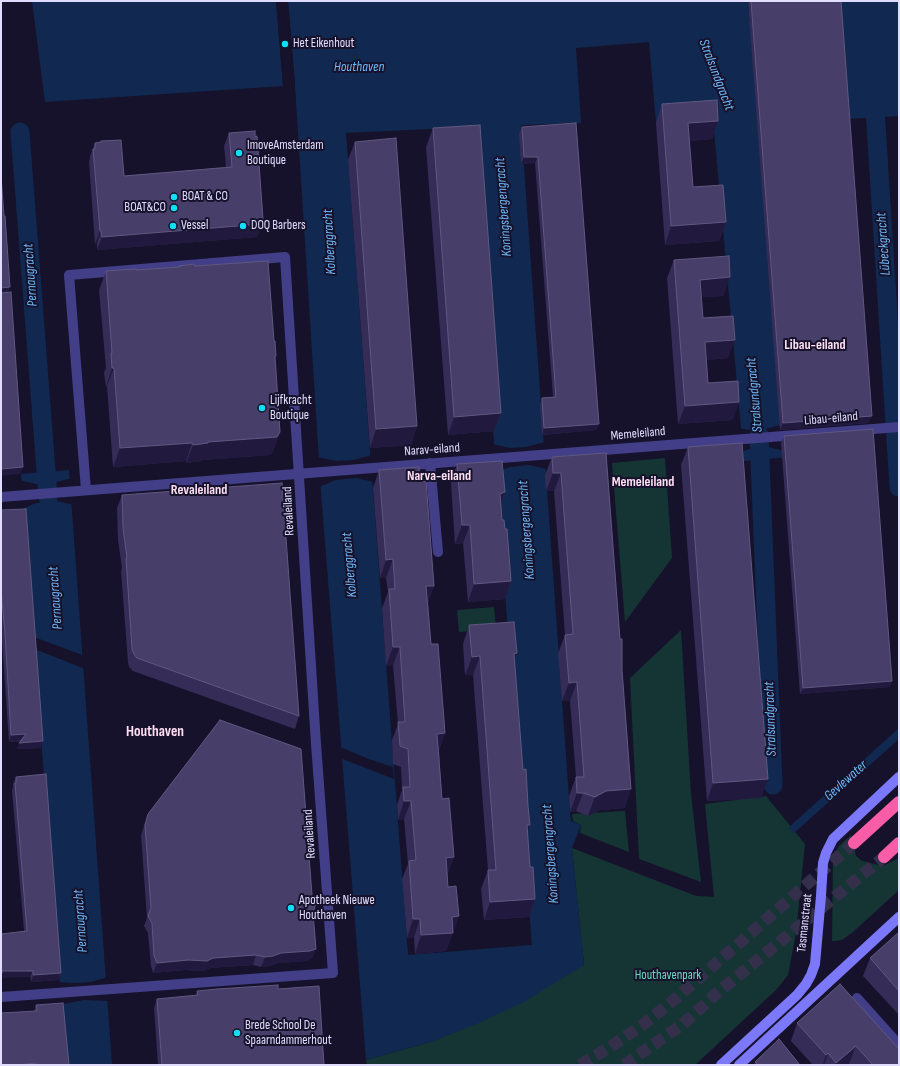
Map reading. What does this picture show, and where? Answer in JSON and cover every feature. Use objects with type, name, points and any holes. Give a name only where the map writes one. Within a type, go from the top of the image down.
[{"type":"highway","points":[[854,843],[899,802]]},
{"type":"highway","points":[[884,857],[899,843]]},
{"type":"street","name":"Revaleiland","points":[[1,997],[333,973],[316,744],[300,473],[285,257],[69,275],[84,490],[300,473],[314,472]]},
{"type":"street","name":"Libau-eiland","points":[[727,440],[899,427]]},
{"type":"street","name":"Memeleiland","points":[[488,459],[727,440]]},
{"type":"street","name":"Narav-eiland","points":[[314,472],[488,459]]},
{"type":"street","points":[[430,463],[438,552]]},
{"type":"street","points":[[1,497],[84,490]]},
{"type":"street","name":"Tasmanstraat","points":[[721,1065],[797,995],[806,984],[811,975],[814,964],[823,863],[826,853],[833,838],[899,777]]},
{"type":"street","points":[[739,1065],[899,917]]},
{"type":"street","points":[[857,998],[899,1045]]},
{"type":"green space","points":[[665,458],[672,558],[625,622],[612,463]]},
{"type":"green space","points":[[494,607],[496,629],[459,632],[457,610]]},
{"type":"green space","points":[[681,630],[691,794],[701,882],[639,859],[630,678]]},
{"type":"green space","name":"Houthavenpark","points":[[766,796],[805,844],[796,933],[788,975],[776,990],[695,1065],[367,1065],[366,1060],[434,1041],[584,965],[572,848],[696,896],[714,897],[705,804]]},
{"type":"green space","points":[[625,811],[629,852],[580,833],[581,825],[573,821],[572,814]]},
{"type":"green space","points":[[851,835],[856,856],[862,861],[883,866],[899,858],[899,890],[853,932],[842,940],[832,941],[833,857],[839,846]]},
{"type":"water","points":[[32,1],[276,1],[283,86],[45,102]]},
{"type":"water","points":[[288,1],[748,1],[789,457],[744,461],[713,119],[656,123],[649,42],[576,48],[581,123],[521,125],[570,812],[571,821],[581,825],[572,848],[584,965],[524,1002],[479,1023],[434,1041],[366,1060],[321,492],[295,85]],"holes":[[[471,127],[532,945],[408,955],[346,133]]]},
{"type":"water","points":[[838,1],[899,1],[899,116],[847,119]]},
{"type":"water","points":[[69,470],[112,1065],[66,1065],[21,474]]},
{"type":"water","name":"Gevlewater","points":[[899,728],[899,739],[794,833],[788,828]]},
{"type":"pier","points":[[276,1],[278,1],[285,86],[283,86]]},
{"type":"pier","points":[[286,1],[288,1],[295,85],[293,85]]},
{"type":"pier","points":[[787,423],[789,452],[768,447],[749,449],[741,452],[739,428],[749,430],[766,429]]},
{"type":"pier","points":[[545,442],[546,469],[529,465],[510,467],[494,473],[492,444],[510,448],[526,447]]},
{"type":"pier","points":[[372,455],[374,482],[356,478],[336,480],[319,487],[317,457],[337,461],[353,460]]},
{"type":"pier","points":[[72,478],[74,505],[56,501],[36,503],[22,509],[19,480],[36,484],[53,483]]},
{"type":"pier","points":[[31,636],[85,656],[85,669],[32,648]]},
{"type":"pier","points":[[340,747],[393,767],[394,779],[340,758]]},
{"type":"pier","points":[[108,977],[109,1001],[84,1000],[59,1005],[58,982],[91,982]]},
{"type":"building","points":[[751,1],[841,1],[872,416],[783,423]]},
{"type":"building","points":[[717,100],[718,121],[688,123],[693,187],[723,185],[726,222],[671,226],[662,104]]},
{"type":"building","points":[[576,123],[599,424],[544,428],[542,398],[556,397],[538,157],[524,157],[522,127]]},
{"type":"building","points":[[480,125],[501,413],[454,417],[433,128]]},
{"type":"building","name":"BOAT & CO","points":[[255,131],[255,137],[257,136],[263,219],[262,224],[102,237],[100,231],[93,149],[95,149],[95,143],[101,141],[121,140],[124,176],[232,167],[229,133]]},
{"type":"building","points":[[396,138],[417,426],[376,429],[355,142]]},
{"type":"building","points":[[1,176],[10,287],[1,288]]},
{"type":"building","points":[[729,256],[730,277],[700,280],[703,318],[733,316],[735,340],[705,342],[708,383],[738,381],[739,402],[685,406],[674,260]]},
{"type":"building","points":[[268,261],[275,341],[280,432],[277,437],[208,442],[193,445],[192,443],[120,448],[114,368],[112,368],[106,271],[180,267],[179,266],[194,264],[195,266]]},
{"type":"building","points":[[11,292],[23,467],[1,469],[1,293]]},
{"type":"building","points":[[873,429],[892,681],[803,688],[784,436]]},
{"type":"building","points":[[742,443],[768,779],[713,783],[688,447]]},
{"type":"building","points":[[606,453],[620,639],[622,639],[622,670],[631,789],[606,791],[595,797],[583,793],[577,793],[576,777],[584,777],[577,682],[569,683],[565,635],[573,634],[561,473],[553,473],[552,457]]},
{"type":"building","points":[[502,461],[505,492],[500,494],[502,520],[504,520],[505,529],[507,529],[511,581],[474,584],[470,525],[462,525],[457,464]]},
{"type":"building","points":[[419,467],[420,482],[426,481],[434,586],[426,586],[431,644],[438,644],[445,733],[437,734],[442,799],[449,798],[454,857],[446,858],[448,887],[456,886],[459,916],[452,917],[453,933],[421,935],[420,919],[413,919],[409,861],[416,860],[411,801],[404,801],[403,787],[410,787],[408,749],[400,746],[398,722],[405,722],[400,647],[393,647],[389,589],[395,589],[393,559],[386,560],[379,470]]},
{"type":"building","points":[[282,483],[299,716],[137,658],[132,649],[127,558],[123,528],[122,495]]},
{"type":"building","points":[[26,509],[43,741],[19,743],[26,734],[11,735],[1,590],[1,510]]},
{"type":"building","points":[[514,622],[517,653],[514,654],[523,770],[526,769],[530,825],[527,825],[530,867],[533,867],[535,899],[490,902],[488,870],[496,870],[480,656],[472,657],[469,625]]},
{"type":"building","points":[[220,720],[301,749],[312,895],[316,903],[313,913],[316,949],[310,951],[281,953],[265,957],[256,955],[213,958],[207,961],[188,960],[157,963],[154,956],[152,923],[148,916],[151,908],[145,825],[148,814]]},
{"type":"building","points":[[46,774],[61,973],[33,975],[33,971],[2,971],[1,973],[1,934],[27,931],[15,783],[16,777]]},
{"type":"building","points":[[899,932],[899,991],[870,958]]},
{"type":"building","points":[[840,984],[899,1049],[899,1065],[873,1065],[856,1046],[836,1063],[828,1053],[826,1055],[797,1023]]},
{"type":"building","name":"Brede School De Spaarndammerhout","points":[[278,985],[278,989],[319,986],[324,1065],[162,1065],[157,999],[198,995],[197,991]]},
{"type":"building","points":[[63,1003],[69,1065],[36,1065],[36,1063],[1,1065],[1,1013],[37,1011],[36,1005]]},
{"type":"building","points":[[779,1039],[800,1065],[758,1065],[755,1062]]},
{"type":"waterway","name":"Lübeckgracht","points":[[874,93],[899,487]]},
{"type":"waterway","name":"Pernaugracht","points":[[20,132],[48,497]]},
{"type":"waterway","name":"Stralsundgracht","points":[[759,435],[773,785]]},
{"type":"tunnel","points":[[580,1065],[644,1024],[675,999],[854,843]]},
{"type":"tunnel","points":[[624,1065],[683,1024],[717,993],[884,857]]},
{"type":"place","name":"Het Eikenhout","points":[[285,44]]},
{"type":"place","name":"ImoveAmsterdam Boutique","points":[[239,153]]},
{"type":"place","name":"BOAT & CO","points":[[174,197]]},
{"type":"place","name":"BOAT&CO","points":[[174,208]]},
{"type":"place","name":"Vessel","points":[[173,226]]},
{"type":"place","name":"DOQ Barbers","points":[[243,226]]},
{"type":"place","name":"Lijfkracht Boutique","points":[[262,408]]},
{"type":"place","name":"Apotheek Nieuwe Houthaven","points":[[291,908]]},
{"type":"place","name":"Brede School De Spaarndammerhout","points":[[237,1033]]},
{"type":"district","name":"Libau-eiland","points":[[815,345]]},
{"type":"district","name":"Narva-eiland","points":[[439,476]]},
{"type":"district","name":"Memeleiland","points":[[643,482]]},
{"type":"district","name":"Revaleiland","points":[[199,490]]},
{"type":"district","name":"Houthaven","points":[[155,732]]},
{"type":"water label","name":"Koningsbergengracht","points":[[504,207]]},
{"type":"water label","name":"Kolberggracht","points":[[330,242]]},
{"type":"water label","name":"Koningsbergengracht","points":[[527,530]]},
{"type":"water label","name":"Kolberggracht","points":[[350,565]]},
{"type":"water label","name":"Koningsbergengracht","points":[[551,854]]}]
